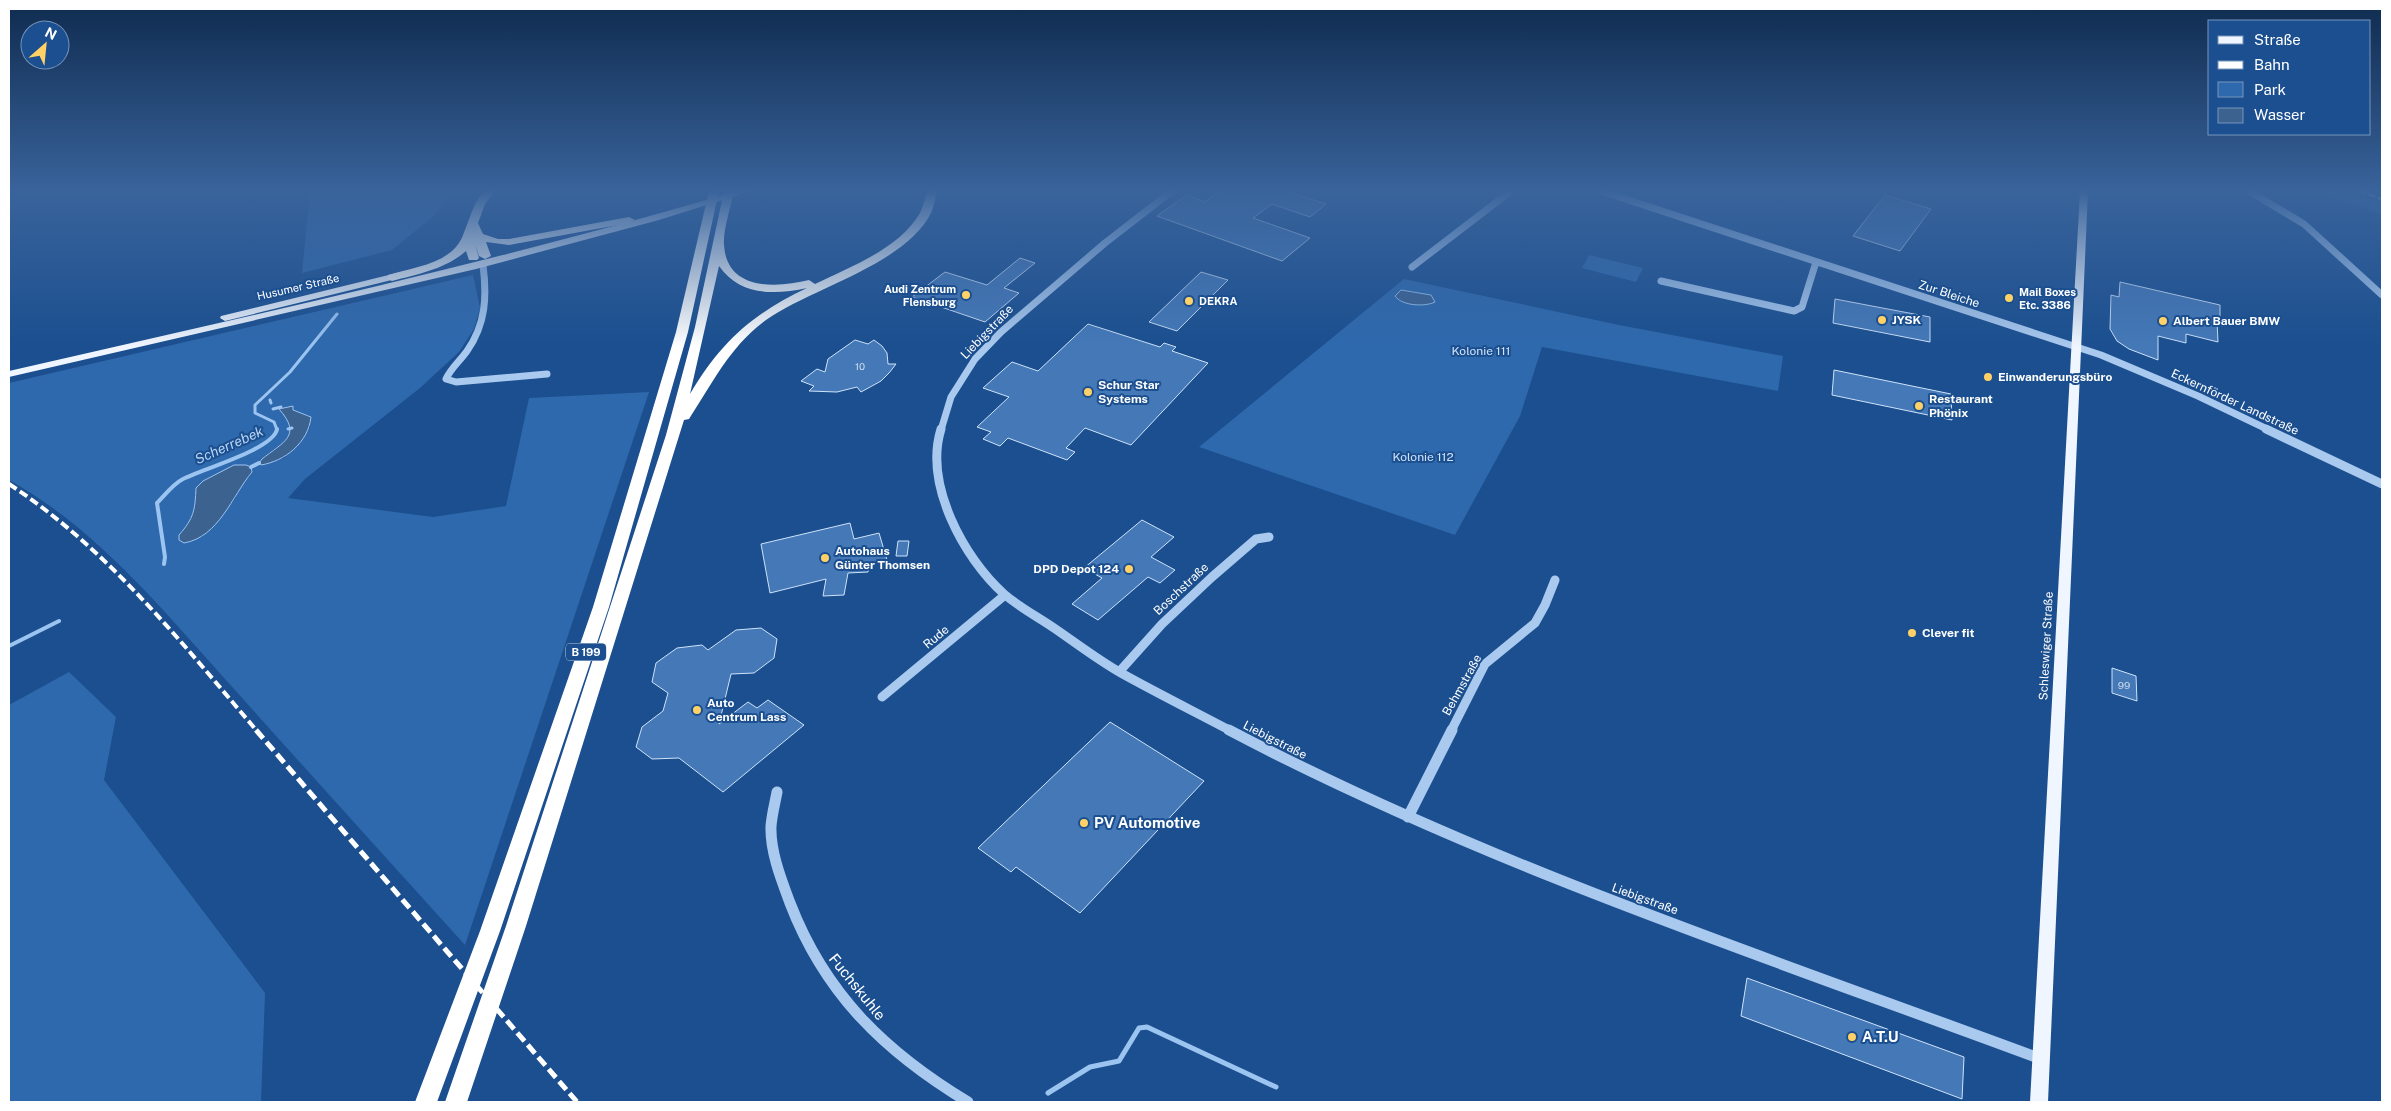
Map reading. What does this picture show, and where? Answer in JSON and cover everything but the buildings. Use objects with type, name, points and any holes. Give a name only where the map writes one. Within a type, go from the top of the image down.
[{"type":"highway","points":[[392,278],[446,260],[459,252],[468,243]]},
{"type":"highway","points":[[475,243],[480,259]]},
{"type":"highway","name":"B 199","points":[[426,1102],[494,922],[602,607],[682,332],[702,243]]},
{"type":"highway","name":"B 199","points":[[456,1102],[519,917],[674,435],[720,243]]},
{"type":"highway","points":[[674,435],[714,366],[736,340],[787,301],[874,259],[896,243]]},
{"type":"highway","points":[[719,246],[725,266],[738,281],[753,287],[794,288],[852,269]]},
{"type":"main road","name":"Husumer Straße","points":[[9,374],[254,320],[542,243]]},
{"type":"main road","name":"Husumer Straße","points":[[107,351],[257,309],[544,243]]},
{"type":"main road","name":"Schleswiger Straße","points":[[2039,1102],[2081,243]]},
{"type":"street","name":"Liebigstraße","points":[[1106,243],[1001,332],[975,359],[952,397],[937,442],[938,473],[944,500],[961,539],[988,577],[1005,596],[1119,672],[1285,759],[1408,817],[1526,868],[2041,1059]]},
{"type":"street","points":[[1412,267],[1443,243]]},
{"type":"street","name":"Zur Bleiche","points":[[1758,243],[2076,345]]},
{"type":"street","points":[[2328,243],[2382,295]]},
{"type":"street","points":[[480,259],[487,289],[486,310],[480,333],[446,379],[456,382],[547,374]]},
{"type":"street","points":[[1661,281],[1780,309],[1794,310],[1802,307],[1816,262]]},
{"type":"street","name":"Eckernförder Landstraße","points":[[2076,345],[2202,397],[2382,484]]},
{"type":"street","name":"Boschstraße","points":[[1119,672],[1162,624],[1212,577],[1256,539],[1269,537]]},
{"type":"street","name":"Behmstraße","points":[[1408,817],[1485,664],[1498,650],[1531,627],[1543,609],[1555,580]]},
{"type":"street","name":"Rude","points":[[882,697],[1005,596]]},
{"type":"street","name":"Fuchskuhle","points":[[777,792],[771,826],[776,862],[796,924],[820,969],[845,1002],[874,1033],[914,1068],[968,1102]]},
{"type":"green space","points":[[305,243],[401,243],[392,250],[302,273]]},
{"type":"green space","points":[[1589,255],[1643,268],[1636,282],[1582,268]]},
{"type":"green space","points":[[473,275],[480,308],[474,329],[459,352],[420,388],[305,479],[288,498],[433,517],[506,506],[529,398],[649,392],[465,945],[130,575],[73,523],[42,500],[9,480],[9,383]],"holes":[[[300,414],[309,415],[310,427],[303,439],[284,458],[259,463],[287,439],[290,427],[287,418]],[[234,465],[246,465],[252,473],[240,487],[235,499],[202,537],[179,535],[188,524],[193,513],[196,488]]]},
{"type":"green space","points":[[1404,279],[1619,325],[1783,356],[1778,391],[1542,347],[1520,416],[1455,535],[1199,447]]},
{"type":"green space","points":[[69,672],[116,717],[104,780],[265,993],[261,1102],[9,1102],[9,705]]},
{"type":"water","points":[[1401,290],[1431,295],[1435,302],[1420,305],[1408,304],[1395,296]]},
{"type":"water","points":[[293,406],[293,410],[311,417],[305,435],[300,443],[287,455],[261,465],[259,463],[262,459],[283,443],[290,432],[286,418],[279,409]]},
{"type":"water","points":[[234,465],[246,465],[251,467],[252,472],[224,514],[207,533],[184,543],[179,540],[179,535],[188,524],[193,513],[196,488],[203,481]]},
{"type":"waterway","name":"Scherrebek","points":[[277,429],[274,422],[255,413],[255,405],[290,372],[337,314]]},
{"type":"waterway","points":[[273,409],[281,407]]},
{"type":"waterway","points":[[288,429],[292,428]]},
{"type":"waterway","name":"Scherrebek","points":[[164,564],[165,557],[157,503],[179,481],[251,451],[264,444],[273,436],[277,429]]},
{"type":"waterway","points":[[251,467],[259,463]]},
{"type":"waterway","name":"Scherrebek","points":[[9,646],[59,621]]},
{"type":"waterway","points":[[1048,1093],[1090,1067],[1119,1061],[1139,1028],[1147,1027],[1276,1087]]},
{"type":"railway","points":[[9,484],[45,510],[111,567],[171,631],[257,731]]},
{"type":"railway","points":[[256,730],[577,1102]]},
{"type":"place","name":"Audi Zentrum Flensburg","points":[[966,295]]},
{"type":"place","name":"Mail Boxes Etc. 3386","points":[[2009,298]]},
{"type":"place","name":"DEKRA","points":[[1189,301]]},
{"type":"place","name":"JYSK","points":[[1882,320]]},
{"type":"place","name":"Albert Bauer BMW","points":[[2163,321]]},
{"type":"place","name":"Einwanderungsbüro","points":[[1988,377]]},
{"type":"place","name":"Schur Star Systems","points":[[1088,392]]},
{"type":"place","name":"Restaurant Phönix","points":[[1919,406]]},
{"type":"place","name":"Autohaus Günter Thomsen","points":[[825,558]]},
{"type":"place","name":"DPD Depot 124","points":[[1129,569]]},
{"type":"place","name":"Clever fit","points":[[1912,633]]},
{"type":"place","name":"Auto Centrum Lass","points":[[697,710]]},
{"type":"place","name":"PV Automotive","points":[[1084,823]]},
{"type":"place","name":"A.T.U","points":[[1852,1037]]},
{"type":"park label","name":"Kolonie 111","points":[[1481,351]]},
{"type":"park label","name":"Kolonie 112","points":[[1423,457]]}]
